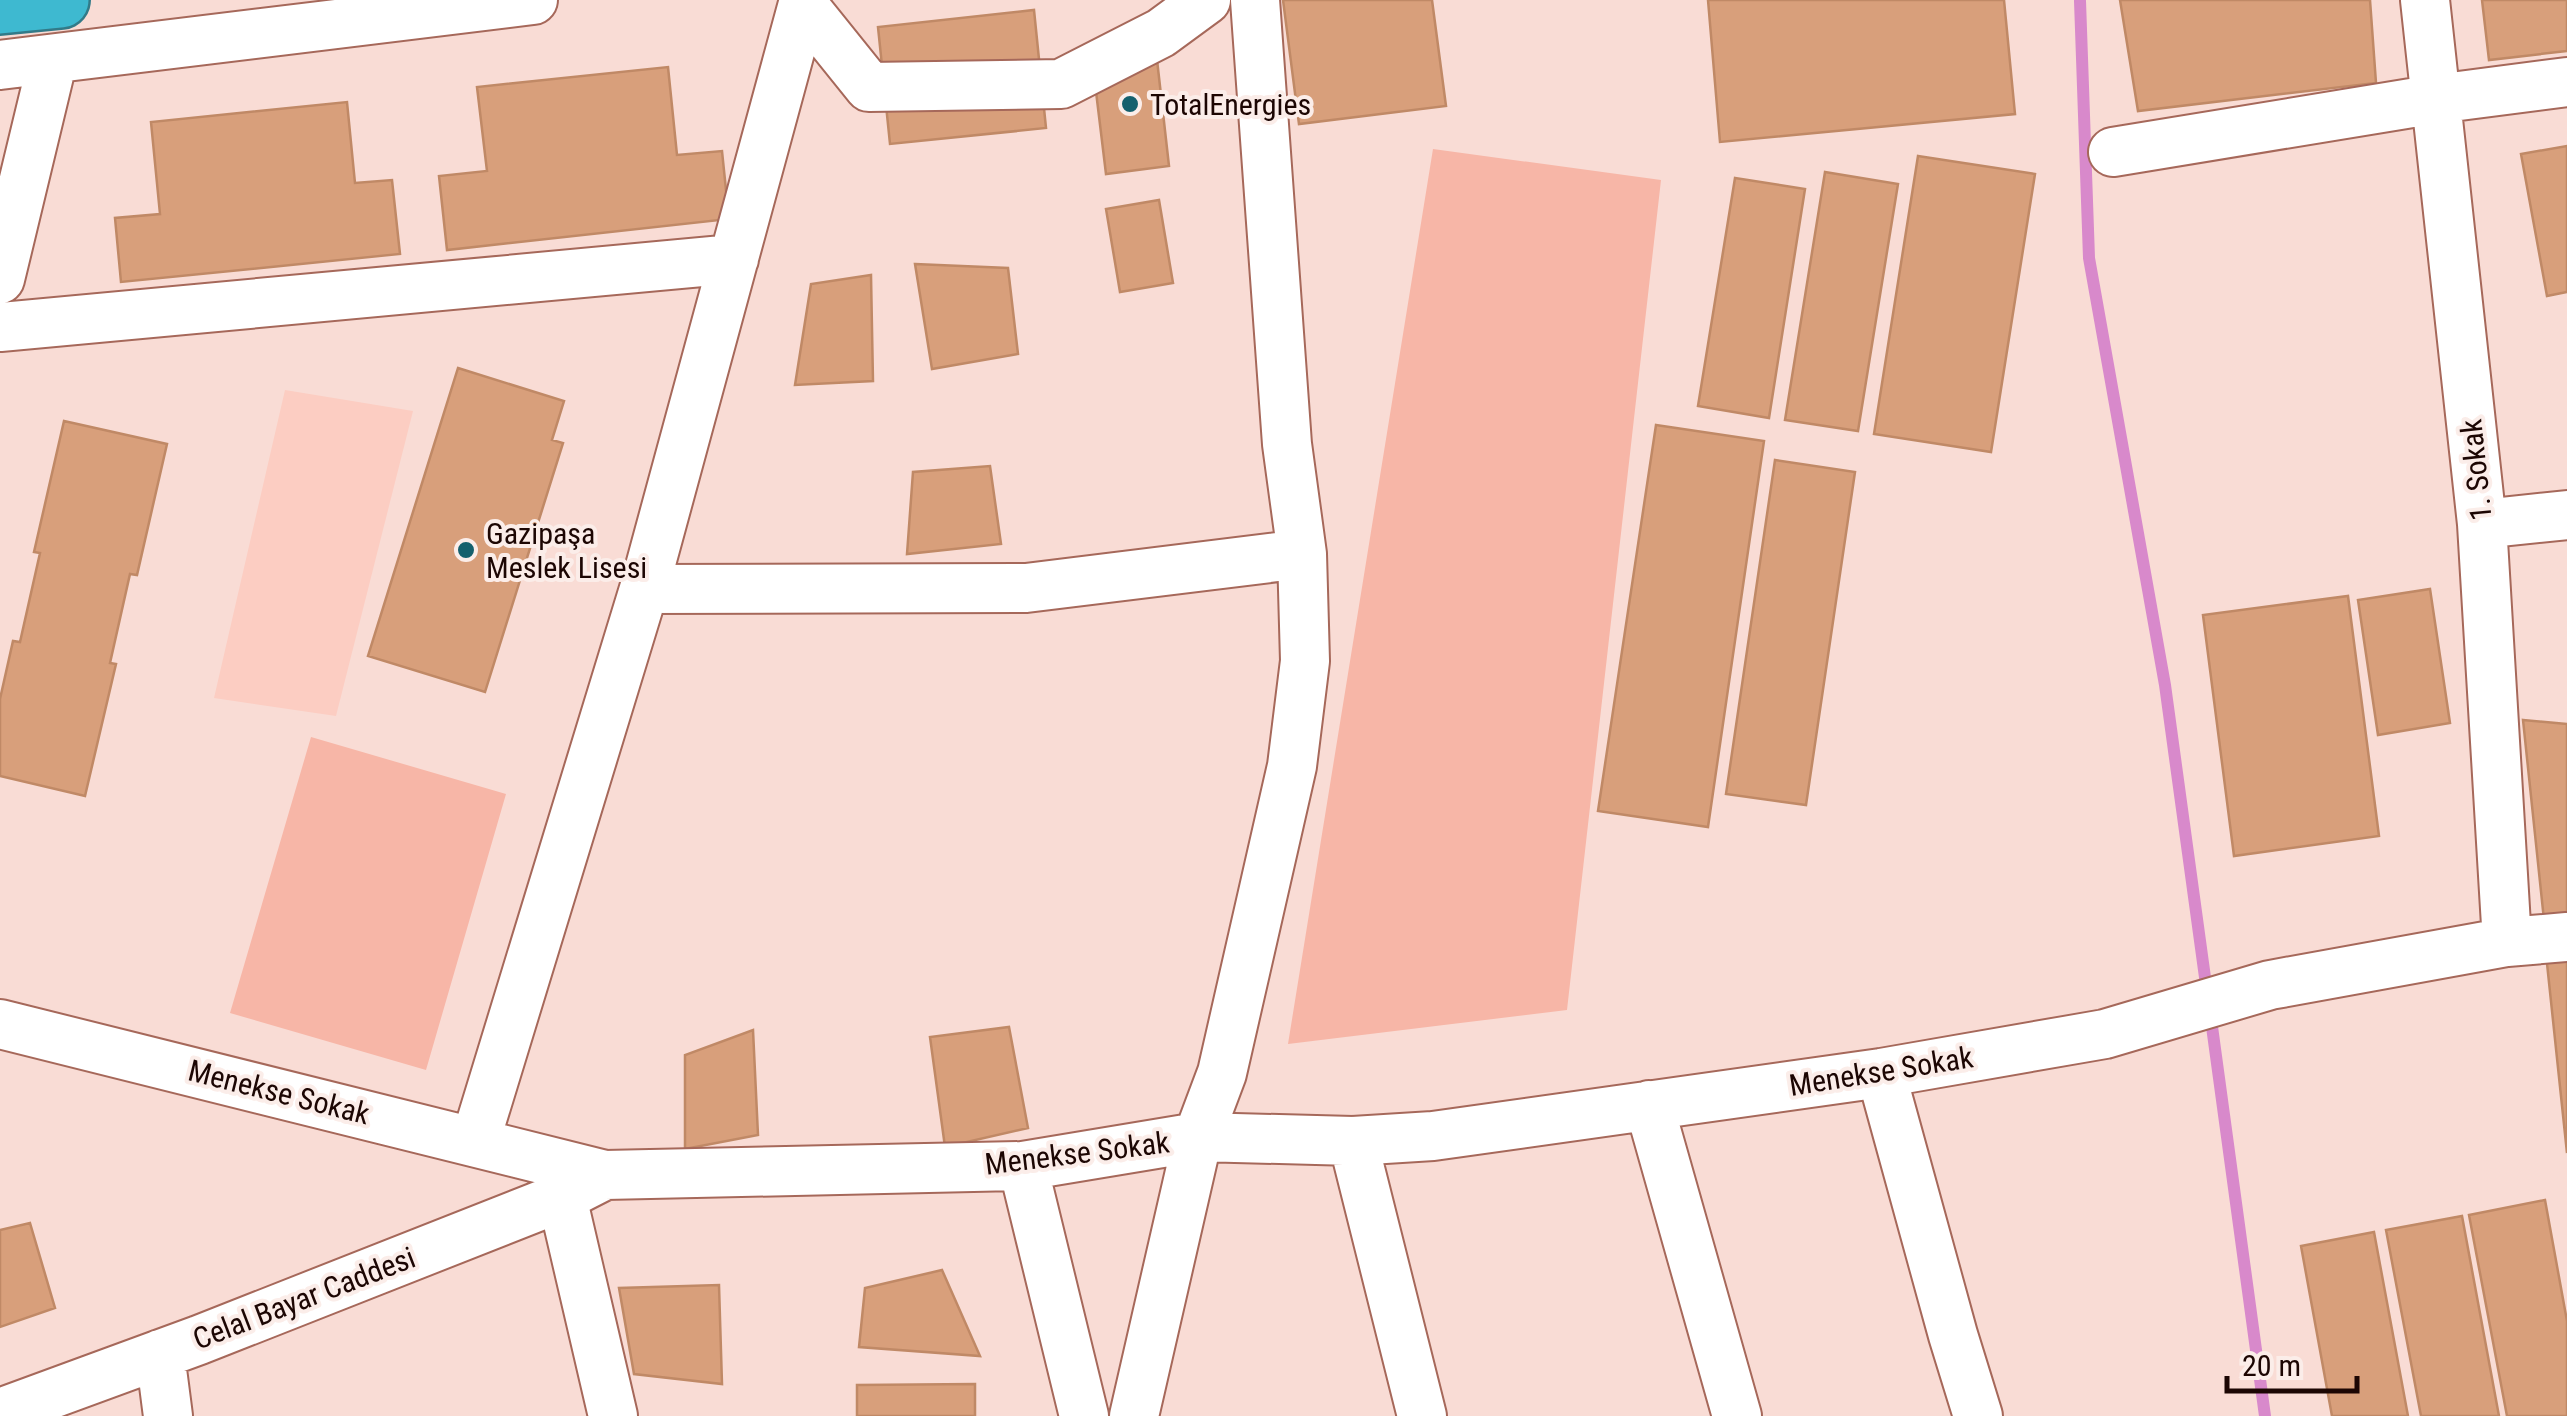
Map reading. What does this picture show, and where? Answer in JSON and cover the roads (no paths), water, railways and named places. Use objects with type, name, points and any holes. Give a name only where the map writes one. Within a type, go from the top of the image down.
[{"type":"highway","points":[[0,6],[61,0]]},
{"type":"street","points":[[0,65],[533,0]]},
{"type":"street","points":[[804,3],[869,87],[1060,84],[1161,33],[1206,0]]},
{"type":"street","points":[[1134,1416],[1198,1137],[1222,1072],[1292,766],[1304,661],[1302,554],[1287,444],[1255,0]]},
{"type":"street","name":"1. Sokak","points":[[2425,0],[2482,524],[2507,942]]},
{"type":"street","points":[[475,1142],[644,589],[804,3]]},
{"type":"street","points":[[0,279],[53,58]]},
{"type":"street","points":[[2113,152],[2436,99],[2567,82]]},
{"type":"street","points":[[0,327],[734,259]]},
{"type":"street","points":[[2482,524],[2567,515]]},
{"type":"street","points":[[644,589],[1026,588],[1302,554]]},
{"type":"street","name":"Menekse Sokak","points":[[0,1024],[605,1175],[1023,1166],[1198,1137],[1353,1141],[1433,1136],[1881,1073],[2105,1034],[2270,985],[2507,942],[2567,937]]},
{"type":"street","points":[[1881,1073],[1978,1416]]},
{"type":"street","points":[[1649,1104],[1737,1416]]},
{"type":"street","points":[[1353,1141],[1422,1416]]},
{"type":"street","points":[[1023,1166],[1084,1416]]},
{"type":"street","name":"Celal Bayar Caddesi","points":[[0,1413],[562,1197],[605,1175]]},
{"type":"street","points":[[562,1197],[613,1416]]},
{"type":"street","points":[[160,1354],[168,1416]]},
{"type":"waterway","points":[[2080,1],[2089,258],[2165,685],[2207,992]]},
{"type":"waterway","points":[[2210,1012],[2265,1416]]},
{"type":"place","name":"TotalEnergies","points":[[1130,104]]},
{"type":"place","name":"Gazipaşa Meslek Lisesi","points":[[466,550]]}]
